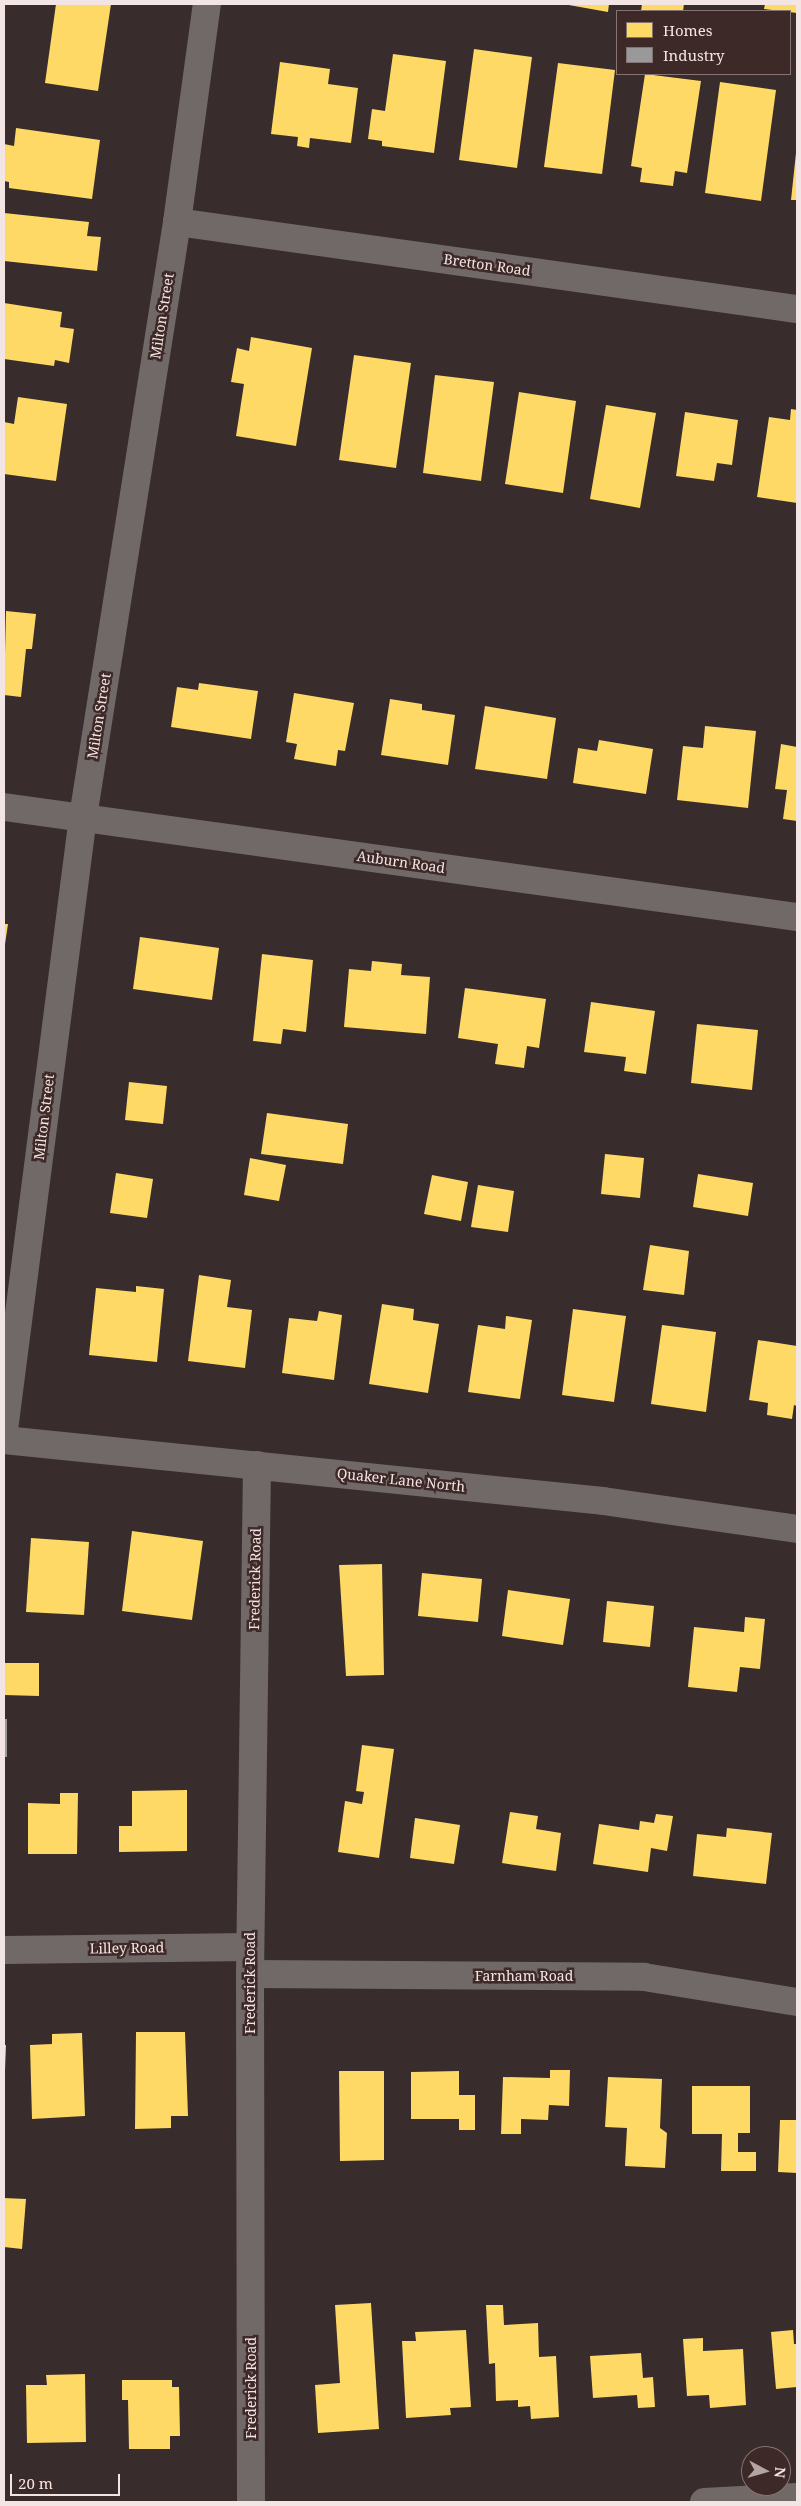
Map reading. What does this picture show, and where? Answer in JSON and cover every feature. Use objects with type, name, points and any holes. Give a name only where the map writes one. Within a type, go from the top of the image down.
[{"type":"street","name":"Milton Street","points":[[4,1430],[83,817],[177,222],[207,4]]},
{"type":"street","name":"Bretton Road","points":[[177,222],[797,309]]},
{"type":"street","name":"Auburn Road","points":[[4,807],[797,917]]},
{"type":"street","name":"Quaker Lane North","points":[[4,1440],[603,1501],[797,1529]]},
{"type":"street","name":"Frederick Road","points":[[251,2502],[250,1947],[257,1465]]},
{"type":"street","name":"Lilley Road","points":[[4,1950],[250,1947]]},
{"type":"street","name":"Farnham Road","points":[[250,1974],[644,1977],[797,2002]]},
{"type":"street","points":[[704,2502],[797,2497]]},
{"type":"building: Homes","points":[[56,4],[111,4],[98,91],[45,83]]},
{"type":"building: Homes","points":[[563,4],[609,4],[608,12]]},
{"type":"building: Homes","points":[[642,4],[684,4],[683,10],[641,10]]},
{"type":"building: Homes","points":[[765,4],[797,4],[797,13],[791,12],[791,10],[764,9]]},
{"type":"building: Homes","points":[[474,49],[532,57],[517,168],[459,160]]},
{"type":"building: Homes","points":[[393,54],[446,61],[434,153],[382,146],[382,141],[368,139],[372,109],[385,111]]},
{"type":"building: Homes","points":[[280,62],[330,69],[328,84],[358,88],[351,143],[310,138],[309,148],[297,146],[298,137],[271,134]]},
{"type":"building: Homes","points":[[558,63],[615,70],[602,174],[544,167]]},
{"type":"building: Homes","points":[[645,75],[701,81],[687,173],[675,171],[673,186],[640,182],[642,168],[631,166]]},
{"type":"building: Homes","points":[[720,82],[776,90],[761,201],[705,193]]},
{"type":"building: Homes","points":[[16,128],[100,140],[92,199],[9,188],[9,182],[4,181],[4,144],[14,146]]},
{"type":"building: Homes","points":[[796,153],[797,200],[791,200]]},
{"type":"building: Homes","points":[[4,213],[89,222],[87,236],[101,237],[97,271],[4,261]]},
{"type":"building: Homes","points":[[4,303],[62,312],[60,327],[74,329],[69,363],[55,360],[54,366],[4,359]]},
{"type":"building: Homes","points":[[251,337],[312,348],[296,446],[236,436],[244,384],[231,382],[237,348],[249,351]]},
{"type":"building: Homes","points":[[354,355],[411,363],[396,468],[339,460]]},
{"type":"building: Homes","points":[[435,375],[494,382],[481,481],[423,473]]},
{"type":"building: Homes","points":[[519,392],[576,401],[563,493],[505,484]]},
{"type":"building: Homes","points":[[18,397],[67,404],[56,481],[4,474],[4,422],[14,424]]},
{"type":"building: Homes","points":[[606,405],[656,413],[640,508],[590,499]]},
{"type":"building: Homes","points":[[791,409],[797,410],[797,503],[757,497],[769,417],[790,420]]},
{"type":"building: Homes","points":[[685,412],[738,420],[732,465],[717,463],[714,481],[676,476]]},
{"type":"building: Homes","points":[[6,611],[36,614],[32,649],[26,649],[21,697],[4,695]]},
{"type":"building: Homes","points":[[199,683],[258,691],[251,739],[171,727],[177,687],[198,690]]},
{"type":"building: Homes","points":[[294,693],[354,703],[345,751],[338,750],[336,766],[294,759],[297,744],[286,742]]},
{"type":"building: Homes","points":[[390,699],[422,704],[422,710],[455,715],[448,765],[381,755]]},
{"type":"building: Homes","points":[[485,706],[556,718],[547,779],[475,769]]},
{"type":"building: Homes","points":[[705,726],[756,731],[748,808],[677,800],[683,746],[703,748]]},
{"type":"building: Homes","points":[[599,740],[653,749],[646,794],[573,783],[578,748],[597,751]]},
{"type":"building: Homes","points":[[781,744],[797,747],[797,821],[783,819],[787,790],[775,789]]},
{"type":"building: Homes","points":[[4,924],[8,924],[5,944],[4,944]]},
{"type":"building: Homes","points":[[140,937],[219,948],[212,1000],[133,989]]},
{"type":"building: Homes","points":[[262,954],[313,960],[306,1032],[283,1029],[281,1044],[253,1041]]},
{"type":"building: Homes","points":[[372,961],[402,964],[401,975],[430,977],[426,1034],[344,1027],[349,969],[371,971]]},
{"type":"building: Homes","points":[[465,988],[546,999],[539,1048],[527,1046],[524,1068],[495,1064],[498,1044],[458,1038]]},
{"type":"building: Homes","points":[[591,1002],[655,1011],[646,1074],[624,1071],[626,1057],[584,1052]]},
{"type":"building: Homes","points":[[697,1024],[758,1030],[752,1090],[691,1083]]},
{"type":"building: Homes","points":[[129,1082],[167,1086],[163,1124],[125,1120]]},
{"type":"building: Homes","points":[[267,1113],[348,1124],[343,1164],[261,1154]]},
{"type":"building: Homes","points":[[605,1154],[644,1158],[640,1198],[601,1194]]},
{"type":"building: Homes","points":[[250,1158],[286,1165],[279,1201],[244,1195]]},
{"type":"building: Homes","points":[[116,1173],[153,1179],[147,1218],[110,1213]]},
{"type":"building: Homes","points":[[698,1174],[753,1183],[748,1216],[693,1207]]},
{"type":"building: Homes","points":[[432,1175],[468,1182],[461,1221],[424,1214]]},
{"type":"building: Homes","points":[[478,1185],[514,1191],[508,1232],[471,1227]]},
{"type":"building: Homes","points":[[650,1245],[689,1251],[684,1295],[643,1290]]},
{"type":"building: Homes","points":[[199,1275],[231,1280],[227,1307],[252,1310],[245,1368],[188,1361]]},
{"type":"building: Homes","points":[[136,1286],[164,1289],[157,1362],[89,1355],[96,1288],[136,1292]]},
{"type":"building: Homes","points":[[382,1304],[414,1309],[413,1320],[439,1324],[428,1393],[369,1384]]},
{"type":"building: Homes","points":[[573,1309],[626,1316],[614,1402],[562,1395]]},
{"type":"building: Homes","points":[[319,1311],[342,1315],[334,1380],[282,1373],[289,1318],[317,1321]]},
{"type":"building: Homes","points":[[506,1316],[532,1320],[520,1399],[468,1392],[478,1325],[505,1329]]},
{"type":"building: Homes","points":[[662,1325],[716,1332],[706,1412],[651,1404]]},
{"type":"building: Homes","points":[[758,1340],[797,1346],[797,1406],[794,1405],[792,1419],[767,1415],[768,1403],[749,1400]]},
{"type":"building: Homes","points":[[132,1531],[203,1541],[192,1620],[122,1611]]},
{"type":"building: Homes","points":[[31,1538],[89,1542],[84,1615],[26,1612]]},
{"type":"building: Homes","points":[[382,1564],[384,1675],[346,1676],[339,1565]]},
{"type":"building: Homes","points":[[422,1573],[482,1579],[478,1622],[418,1616]]},
{"type":"building: Homes","points":[[508,1590],[570,1599],[563,1645],[502,1636]]},
{"type":"building: Homes","points":[[607,1601],[654,1606],[650,1647],[603,1642]]},
{"type":"building: Homes","points":[[745,1617],[765,1619],[760,1669],[740,1667],[737,1692],[688,1687],[694,1627],[744,1632]]},
{"type":"building: Homes","points":[[4,1663],[39,1663],[39,1696],[4,1695]]},
{"type":"building: Homes","points":[[362,1745],[394,1749],[379,1858],[338,1852],[345,1801],[362,1804],[364,1792],[356,1791]]},
{"type":"building: Homes","points":[[187,1790],[187,1851],[119,1852],[119,1826],[132,1826],[132,1791]]},
{"type":"building: Homes","points":[[60,1793],[78,1793],[77,1854],[28,1854],[28,1803],[60,1804]]},
{"type":"building: Homes","points":[[510,1812],[538,1816],[536,1829],[561,1833],[556,1871],[502,1863]]},
{"type":"building: Homes","points":[[656,1814],[673,1816],[667,1851],[651,1848],[648,1872],[593,1864],[599,1824],[639,1830],[640,1821],[654,1823]]},
{"type":"building: Homes","points":[[415,1818],[460,1825],[454,1864],[410,1858]]},
{"type":"building: Homes","points":[[727,1828],[772,1833],[766,1884],[693,1876],[697,1834],[726,1837]]},
{"type":"building: Homes","points":[[136,2032],[185,2032],[188,2116],[171,2116],[171,2128],[135,2129]]},
{"type":"building: Homes","points":[[82,2033],[85,2116],[32,2119],[30,2045],[52,2044],[52,2034]]},
{"type":"building: Homes","points":[[4,2045],[6,2045],[5,2070],[4,2070]]},
{"type":"building: Homes","points":[[550,2070],[570,2070],[569,2106],[549,2105],[548,2120],[521,2119],[521,2134],[501,2134],[503,2077],[550,2078]]},
{"type":"building: Homes","points":[[339,2071],[384,2071],[384,2160],[340,2161]]},
{"type":"building: Homes","points":[[459,2071],[459,2095],[475,2095],[475,2130],[459,2130],[459,2119],[411,2119],[411,2072]]},
{"type":"building: Homes","points":[[608,2077],[662,2079],[660,2128],[667,2133],[665,2168],[625,2166],[627,2128],[605,2127]]},
{"type":"building: Homes","points":[[692,2086],[750,2086],[750,2133],[738,2133],[738,2152],[756,2152],[756,2171],[721,2171],[722,2134],[692,2134]]},
{"type":"building: Homes","points":[[780,2120],[797,2120],[797,2173],[778,2172]]},
{"type":"building: Homes","points":[[4,2198],[26,2199],[22,2249],[4,2247]]},
{"type":"building: Homes","points":[[371,2303],[379,2429],[318,2433],[315,2385],[340,2383],[335,2305]]},
{"type":"building: Homes","points":[[486,2305],[503,2305],[504,2325],[538,2323],[539,2357],[556,2356],[559,2417],[531,2419],[530,2406],[518,2407],[518,2400],[496,2401],[495,2363],[489,2364]]},
{"type":"building: Homes","points":[[466,2330],[471,2407],[450,2408],[451,2415],[406,2418],[402,2341],[416,2341],[415,2332]]},
{"type":"building: Homes","points":[[793,2330],[794,2344],[797,2344],[797,2387],[776,2389],[771,2332]]},
{"type":"building: Homes","points":[[703,2338],[703,2351],[743,2349],[746,2405],[710,2408],[709,2395],[687,2396],[683,2339]]},
{"type":"building: Homes","points":[[641,2353],[643,2378],[653,2377],[655,2407],[638,2408],[637,2395],[593,2398],[590,2356]]},
{"type":"building: Homes","points":[[85,2374],[86,2442],[27,2443],[26,2385],[47,2385],[46,2375]]},
{"type":"building: Homes","points":[[122,2380],[172,2380],[172,2387],[179,2387],[180,2436],[170,2436],[170,2449],[129,2449],[128,2400],[122,2400]]},
{"type":"building: Industry","points":[[4,1719],[7,1719],[7,1757],[4,1757]]}]
